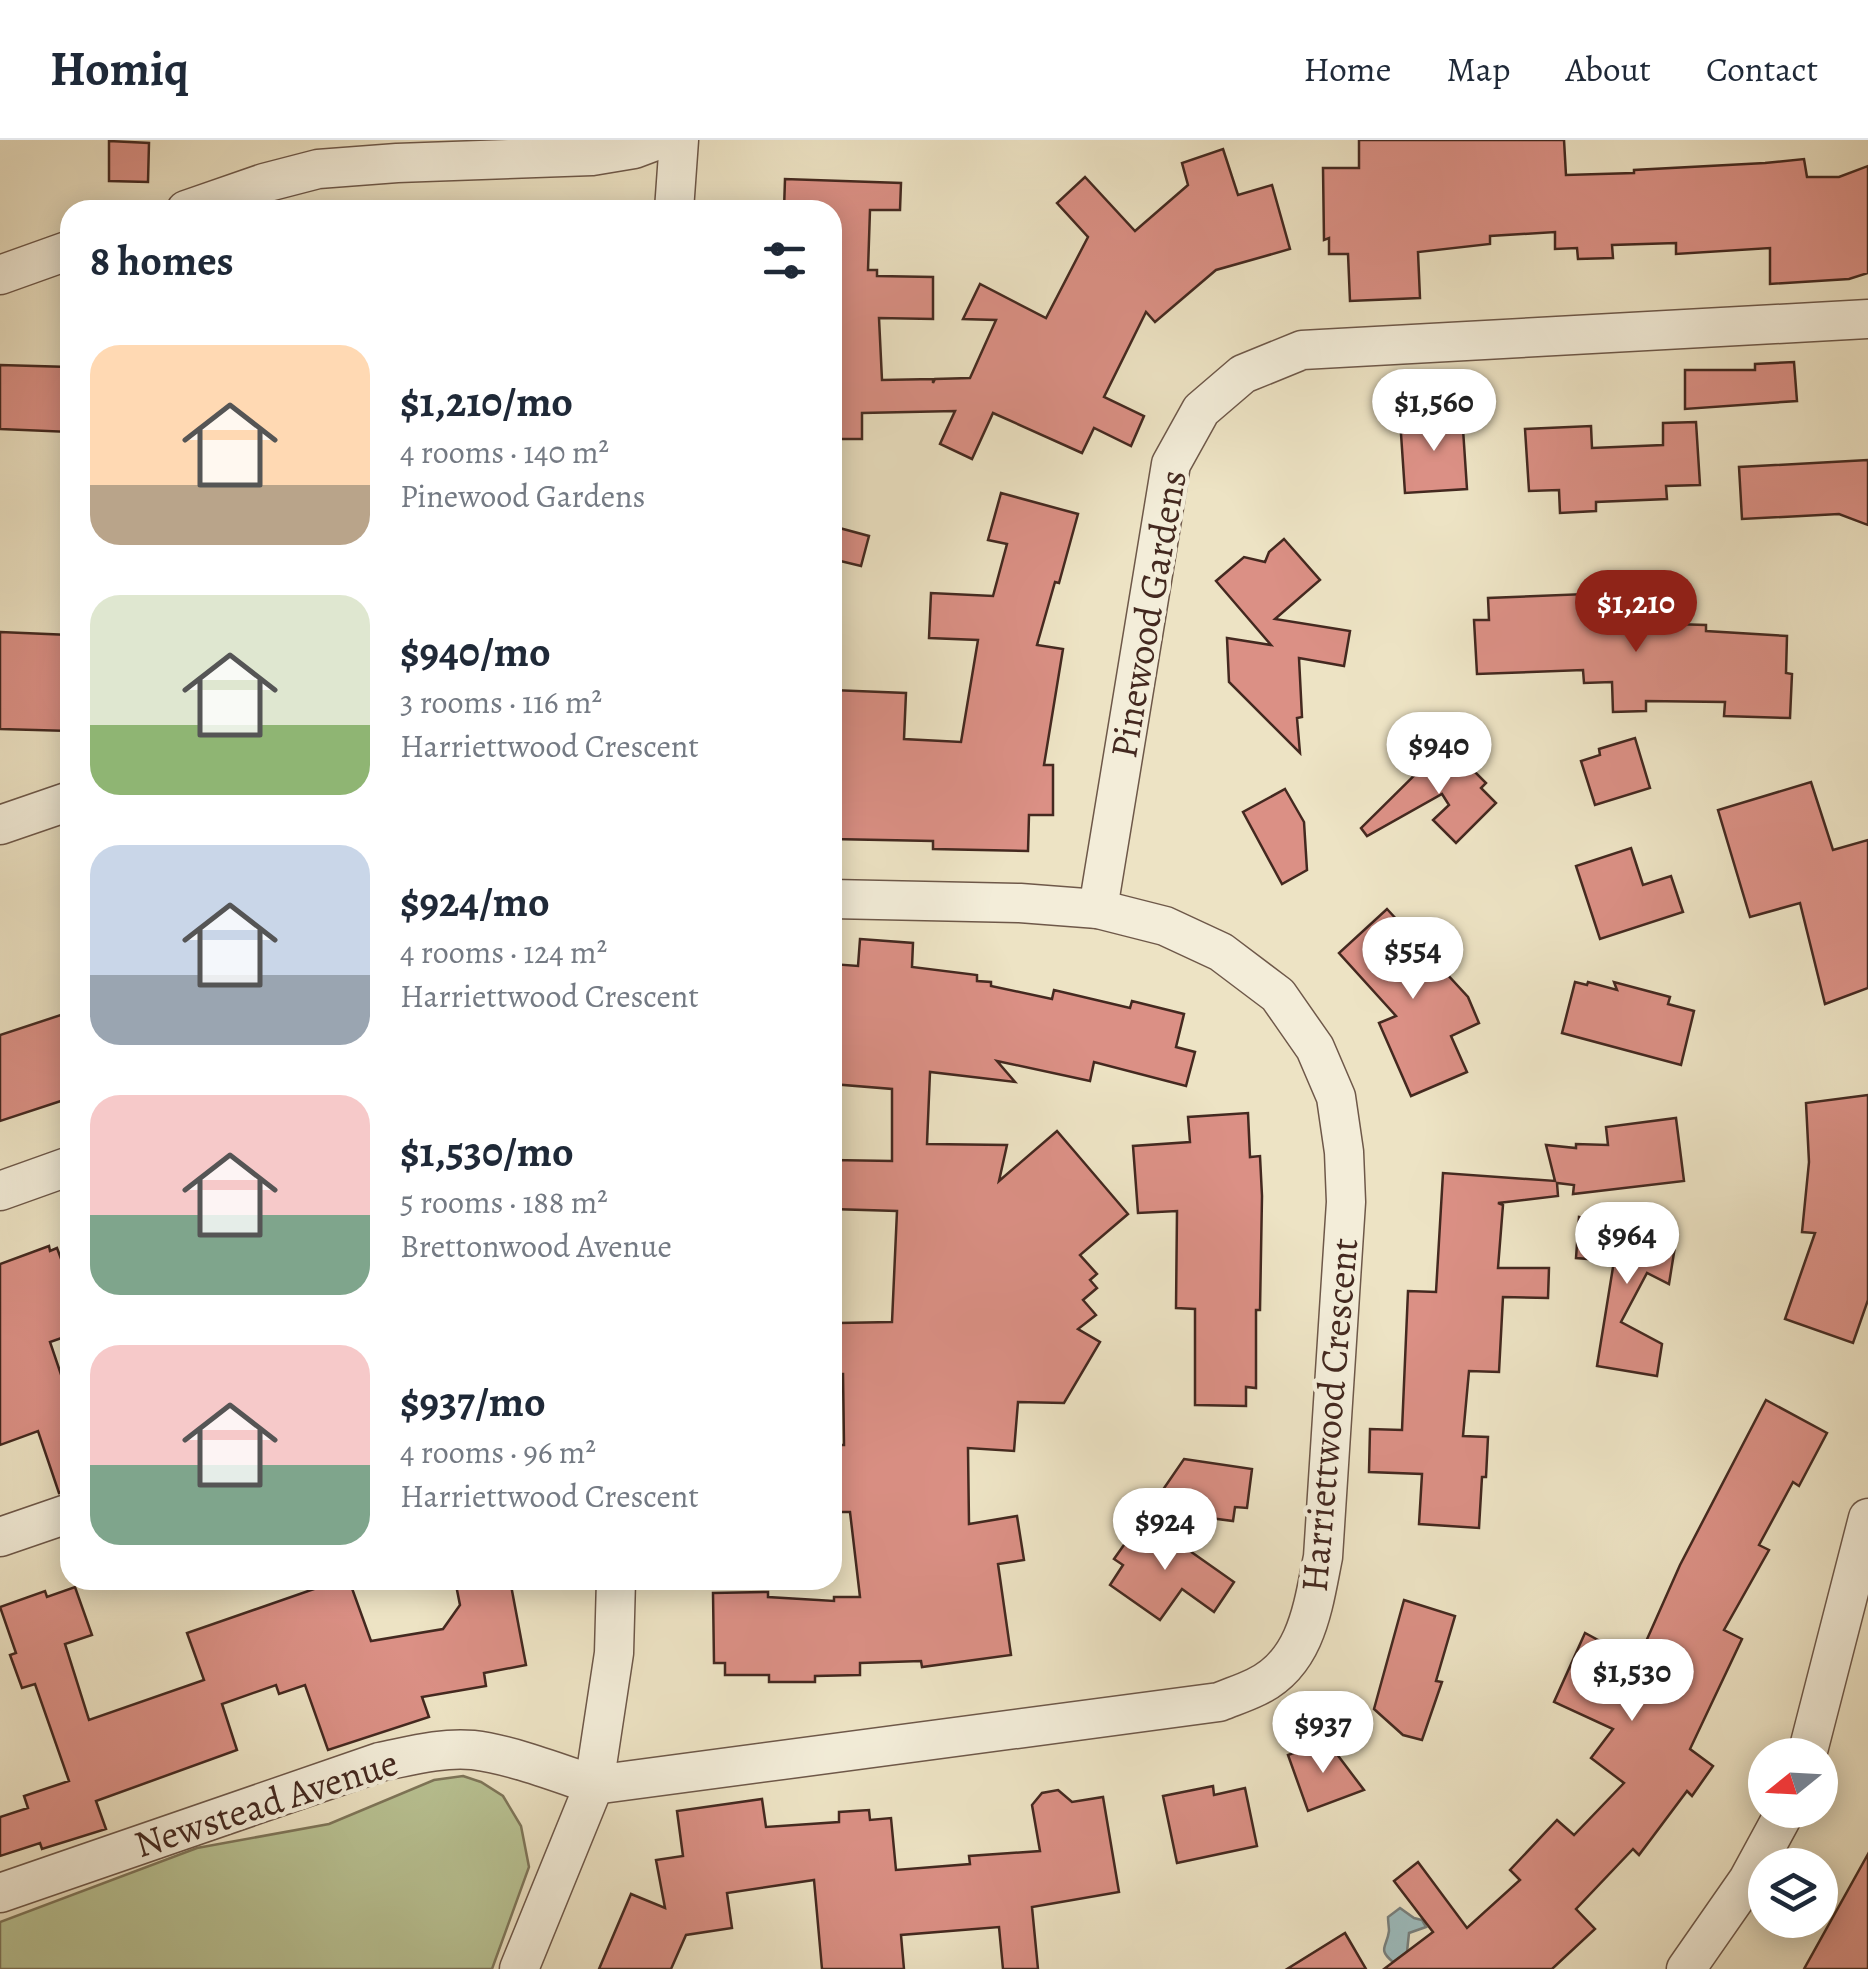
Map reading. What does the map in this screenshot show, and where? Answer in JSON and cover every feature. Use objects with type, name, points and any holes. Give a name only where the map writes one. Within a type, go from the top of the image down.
[{"type":"street","points":[[215,200],[318,169],[592,156],[658,140]]},
{"type":"street","points":[[675,200],[679,140]]},
{"type":"street","points":[[0,275],[60,254]]},
{"type":"street","name":"Pinewood Gardens","points":[[1098,909],[1170,464],[1201,410],[1242,374],[1302,350],[1868,319]]},
{"type":"street","points":[[0,824],[60,804]]},
{"type":"street","name":"Harriettwood Crescent","points":[[594,1785],[1219,1702],[1260,1686],[1296,1655],[1312,1613],[1323,1557],[1346,1202],[1336,1098],[1315,1048],[1278,994],[1221,952],[1165,926],[1098,909],[842,899]]},
{"type":"street","points":[[0,1190],[60,1169]]},
{"type":"street","points":[[0,1537],[60,1516]]},
{"type":"street","points":[[1811,1738],[1868,1518]]},
{"type":"street","points":[[518,1969],[594,1785],[614,1653],[616,1590]]},
{"type":"street","name":"Newstead Avenue","points":[[0,1893],[380,1762],[432,1751],[473,1750],[594,1785]]},
{"type":"street","points":[[1686,1969],[1748,1880],[1776,1828]]},
{"type":"green space","points":[[463,1776],[503,1796],[521,1826],[529,1867],[492,1969],[0,1969],[0,1922],[197,1848],[329,1824],[434,1780]]},
{"type":"water","points":[[1400,1908],[1422,1920],[1426,1927],[1409,1933],[1407,1952],[1393,1962],[1384,1951],[1388,1917]]},
{"type":"building","points":[[1359,140],[1564,140],[1566,175],[1804,159],[1807,177],[1839,177],[1868,166],[1868,273],[1849,279],[1770,284],[1770,248],[1676,254],[1676,243],[1612,245],[1613,258],[1578,259],[1577,248],[1555,249],[1555,232],[1490,236],[1490,244],[1418,252],[1420,298],[1350,301],[1348,254],[1329,254],[1329,238],[1324,240],[1323,168],[1359,168]]},
{"type":"building","points":[[109,141],[149,143],[148,182],[109,181]]},
{"type":"building","points":[[1223,149],[1238,195],[1272,185],[1290,249],[1216,270],[1155,322],[1146,312],[1104,397],[1144,416],[1131,446],[1094,428],[1082,453],[993,413],[972,459],[940,444],[955,411],[862,413],[862,439],[842,439],[842,200],[784,200],[785,179],[901,183],[900,210],[870,210],[868,270],[877,270],[877,276],[933,277],[933,319],[879,318],[882,380],[933,379],[933,383],[935,379],[970,378],[996,320],[963,319],[980,284],[1046,318],[1088,237],[1057,203],[1085,177],[1135,231],[1188,185],[1182,163]]},
{"type":"building","points":[[1794,362],[1797,401],[1685,409],[1685,370],[1755,370],[1755,364]]},
{"type":"building","points":[[0,365],[60,367],[60,432],[0,429]]},
{"type":"building","points":[[1462,414],[1467,489],[1405,493],[1400,419]]},
{"type":"building","points":[[1696,422],[1700,485],[1666,486],[1667,499],[1596,502],[1596,511],[1560,513],[1559,490],[1529,491],[1525,429],[1591,426],[1592,448],[1663,445],[1663,423]]},
{"type":"building","points":[[1868,460],[1868,525],[1839,514],[1742,519],[1739,467]]},
{"type":"building","points":[[1001,493],[1078,514],[1037,645],[1063,649],[1044,765],[1053,765],[1053,815],[1029,815],[1028,851],[933,849],[933,841],[842,839],[842,690],[906,693],[904,739],[961,742],[978,640],[929,638],[931,593],[993,596],[1007,544],[988,540]]},
{"type":"building","points":[[842,529],[869,536],[861,566],[842,561]]},
{"type":"building","points":[[1284,539],[1320,580],[1275,619],[1350,631],[1344,666],[1299,658],[1300,753],[1229,682],[1227,638],[1271,645],[1216,581],[1244,557],[1265,562],[1269,552]]},
{"type":"building","points":[[1586,594],[1586,611],[1638,609],[1639,623],[1706,625],[1706,631],[1787,636],[1786,673],[1792,674],[1790,718],[1724,716],[1725,702],[1646,701],[1646,711],[1613,712],[1612,682],[1584,683],[1583,670],[1477,674],[1474,620],[1489,620],[1488,598]]},
{"type":"building","points":[[0,632],[60,635],[60,731],[0,729]]},
{"type":"building","points":[[1635,738],[1650,788],[1595,805],[1581,761],[1600,755],[1599,749]]},
{"type":"building","points":[[1441,749],[1457,765],[1463,760],[1486,783],[1481,788],[1496,803],[1456,843],[1433,820],[1449,805],[1442,794],[1367,836],[1361,828]]},
{"type":"building","points":[[1811,782],[1833,850],[1868,840],[1868,988],[1825,1004],[1800,903],[1750,917],[1718,810]]},
{"type":"building","points":[[1285,789],[1304,822],[1307,870],[1282,884],[1243,812]]},
{"type":"building","points":[[1631,848],[1643,885],[1671,876],[1683,912],[1600,939],[1576,866]]},
{"type":"building","points":[[1387,909],[1468,997],[1479,1023],[1451,1036],[1467,1072],[1411,1096],[1379,1023],[1396,1016],[1339,953]]},
{"type":"building","points":[[860,939],[913,943],[912,967],[977,975],[977,981],[991,982],[991,986],[1052,999],[1054,990],[1130,1008],[1132,1001],[1184,1014],[1176,1047],[1195,1052],[1186,1086],[1094,1062],[1090,1081],[997,1061],[1015,1082],[930,1072],[927,1144],[1007,1145],[999,1181],[1057,1131],[1128,1214],[1080,1255],[1097,1274],[1090,1280],[1097,1288],[1083,1300],[1096,1315],[1078,1329],[1100,1342],[1064,1403],[1018,1402],[1014,1451],[968,1448],[969,1524],[1017,1516],[1024,1560],[998,1564],[1011,1655],[922,1667],[921,1661],[860,1663],[860,1675],[815,1676],[815,1682],[769,1682],[769,1675],[725,1675],[725,1663],[714,1663],[713,1593],[768,1592],[768,1597],[834,1601],[834,1597],[860,1597],[850,1512],[842,1512],[842,1323],[892,1322],[897,1211],[842,1209],[842,1160],[892,1161],[892,1089],[842,1085],[842,965],[858,966]]},
{"type":"building","points":[[1575,982],[1617,990],[1614,982],[1670,997],[1668,1004],[1694,1011],[1681,1065],[1562,1033]]},
{"type":"building","points":[[60,1015],[60,1101],[0,1121],[0,1035]]},
{"type":"building","points":[[1868,1095],[1868,1300],[1853,1343],[1785,1319],[1815,1233],[1802,1232],[1809,1162],[1806,1103]]},
{"type":"building","points":[[1248,1113],[1250,1157],[1260,1156],[1262,1196],[1256,1388],[1246,1387],[1246,1406],[1195,1405],[1195,1309],[1176,1308],[1177,1211],[1138,1213],[1133,1146],[1190,1142],[1188,1117]]},
{"type":"building","points":[[1676,1118],[1684,1181],[1573,1194],[1574,1185],[1557,1183],[1558,1196],[1498,1203],[1503,1205],[1498,1268],[1549,1268],[1548,1298],[1503,1297],[1499,1372],[1469,1371],[1463,1436],[1488,1437],[1479,1528],[1419,1524],[1422,1474],[1369,1472],[1370,1429],[1402,1430],[1408,1291],[1436,1292],[1443,1173],[1555,1181],[1546,1145],[1608,1145],[1606,1127]]},
{"type":"building","points":[[1579,1217],[1677,1234],[1669,1284],[1647,1273],[1621,1322],[1662,1344],[1657,1376],[1597,1366],[1614,1261],[1576,1258]]},
{"type":"building","points":[[49,1246],[50,1251],[57,1248],[60,1256],[60,1338],[50,1342],[60,1372],[60,1493],[38,1431],[0,1445],[0,1264]]},
{"type":"building","points":[[1766,1400],[1827,1433],[1799,1486],[1793,1482],[1759,1545],[1769,1550],[1724,1630],[1742,1639],[1690,1749],[1713,1766],[1692,1796],[1687,1791],[1639,1855],[1633,1849],[1576,1909],[1595,1929],[1552,1969],[1384,1969],[1433,1932],[1394,1881],[1418,1862],[1467,1928],[1520,1880],[1510,1870],[1557,1820],[1574,1835],[1624,1783],[1591,1758],[1613,1729],[1554,1702],[1585,1633],[1613,1648],[1616,1642],[1640,1655],[1680,1565]]},
{"type":"building","points":[[1184,1459],[1252,1469],[1247,1508],[1235,1507],[1233,1521],[1149,1510]]},
{"type":"building","points":[[1143,1518],[1234,1582],[1214,1612],[1182,1589],[1160,1620],[1110,1585],[1123,1565],[1114,1559]]},
{"type":"building","points":[[76,1590],[92,1635],[65,1644],[89,1720],[204,1680],[187,1633],[311,1590],[353,1590],[371,1641],[443,1629],[460,1605],[457,1590],[512,1590],[526,1665],[484,1673],[486,1686],[422,1697],[429,1717],[328,1750],[305,1685],[279,1694],[276,1685],[222,1704],[237,1750],[96,1801],[106,1829],[42,1849],[40,1843],[0,1856],[0,1817],[28,1808],[24,1796],[69,1781],[35,1684],[22,1688],[10,1655],[16,1653],[0,1607],[45,1591],[47,1597]]},
{"type":"building","points":[[1404,1600],[1455,1616],[1436,1681],[1442,1682],[1422,1740],[1403,1735],[1374,1709]]},
{"type":"building","points":[[1321,1743],[1322,1748],[1330,1745],[1364,1790],[1308,1811],[1288,1755]]},
{"type":"building","points":[[1213,1786],[1214,1795],[1245,1788],[1257,1846],[1177,1863],[1163,1796]]},
{"type":"building","points":[[1058,1790],[1072,1802],[1103,1797],[1119,1892],[1032,1907],[1038,1969],[1003,1969],[999,1927],[901,1935],[904,1969],[822,1969],[814,1880],[727,1893],[732,1928],[686,1935],[671,1969],[599,1969],[631,1894],[665,1908],[656,1860],[683,1856],[677,1811],[762,1799],[766,1827],[839,1822],[839,1812],[869,1810],[870,1820],[891,1818],[896,1870],[970,1864],[969,1856],[1040,1851],[1032,1805],[1042,1793]]},
{"type":"building","points":[[1868,1854],[1868,1969],[1804,1969],[1821,1938],[1838,1938],[1838,1908]]},
{"type":"building","points":[[1345,1933],[1366,1969],[1287,1969]]}]
